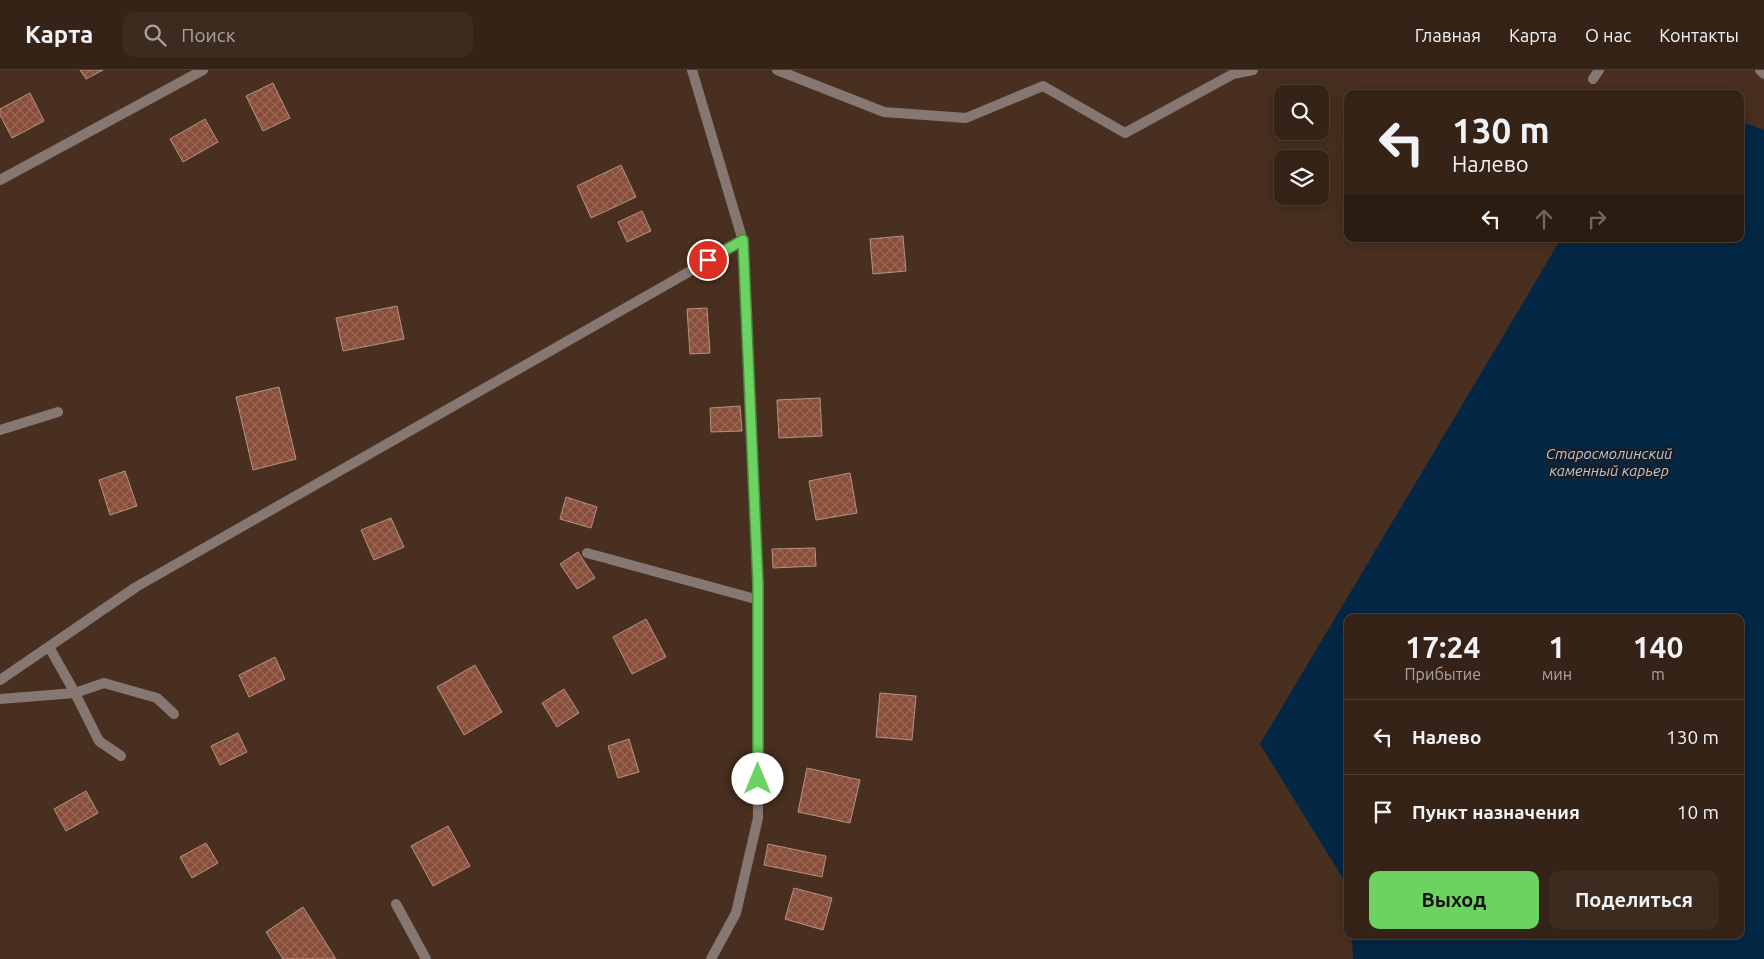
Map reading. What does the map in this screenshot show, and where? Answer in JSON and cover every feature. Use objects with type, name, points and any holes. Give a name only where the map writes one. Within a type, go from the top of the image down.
[{"type":"street","points":[[0,180],[202,70]]},
{"type":"street","points":[[692,70],[743,240],[758,600],[758,818],[736,913],[712,959]]},
{"type":"street","points":[[777,70],[884,112],[966,118],[1042,86],[1125,133],[1232,74],[1252,70]]},
{"type":"street","points":[[1760,70],[1764,74]]},
{"type":"street","points":[[0,680],[136,586],[743,240]]},
{"type":"street","points":[[0,430],[58,412]]},
{"type":"street","points":[[587,553],[758,600]]},
{"type":"street","points":[[49,647],[99,741],[121,756]]},
{"type":"street","points":[[0,699],[75,693],[104,683],[157,698],[174,714]]},
{"type":"street","points":[[396,904],[426,959]]},
{"type":"water","name":"Старосмолинский каменный карьер","points":[[1744,124],[1748,124],[1764,130],[1764,959],[1353,959],[1352,939],[1744,939],[1744,614],[1344,614],[1344,880],[1260,744],[1559,242],[1744,242]]},
{"type":"building","points":[[80,70],[103,70],[86,79]]},
{"type":"building","points":[[273,83],[290,118],[263,131],[246,96]]},
{"type":"building","points":[[30,93],[44,121],[12,138],[0,115],[0,109]]},
{"type":"building","points":[[205,119],[218,142],[183,162],[170,139]]},
{"type":"building","points":[[621,165],[636,197],[591,218],[577,186]]},
{"type":"building","points":[[642,211],[651,231],[627,242],[618,222]]},
{"type":"building","points":[[903,236],[906,271],[873,274],[870,239]]},
{"type":"building","points":[[397,306],[404,339],[343,351],[336,318]]},
{"type":"building","points":[[707,308],[710,353],[690,354],[687,309]]},
{"type":"building","points":[[279,387],[296,459],[253,470],[236,397]]},
{"type":"building","points":[[820,398],[822,436],[779,438],[777,400]]},
{"type":"building","points":[[740,406],[742,431],[711,432],[710,408]]},
{"type":"building","points":[[125,471],[137,506],[110,515],[99,480]]},
{"type":"building","points":[[850,473],[857,513],[816,520],[809,481]]},
{"type":"building","points":[[566,497],[597,507],[591,528],[560,519]]},
{"type":"building","points":[[391,518],[404,547],[374,560],[361,530]]},
{"type":"building","points":[[815,548],[816,566],[773,568],[772,549]]},
{"type":"building","points":[[578,552],[595,578],[577,589],[560,564]]},
{"type":"building","points":[[646,619],[666,657],[632,674],[613,637]]},
{"type":"building","points":[[275,657],[285,679],[249,697],[239,675]]},
{"type":"building","points":[[475,665],[502,712],[464,735],[437,687]]},
{"type":"building","points":[[564,689],[579,713],[557,727],[542,703]]},
{"type":"building","points":[[880,693],[916,696],[912,740],[876,737]]},
{"type":"building","points":[[238,733],[247,752],[220,765],[211,746]]},
{"type":"building","points":[[629,739],[639,772],[618,778],[608,746]]},
{"type":"building","points":[[807,768],[860,780],[850,823],[798,812]]},
{"type":"building","points":[[86,791],[98,813],[66,831],[54,809]]},
{"type":"building","points":[[448,826],[470,866],[433,886],[411,846]]},
{"type":"building","points":[[206,843],[218,863],[192,878],[180,857]]},
{"type":"building","points":[[768,844],[826,856],[822,877],[764,865]]},
{"type":"building","points":[[794,888],[832,898],[823,930],[785,919]]},
{"type":"building","points":[[303,907],[336,959],[283,959],[266,932]]},
{"type":"route","points":[[708,260],[743,240],[758,584],[758,779]]}]
